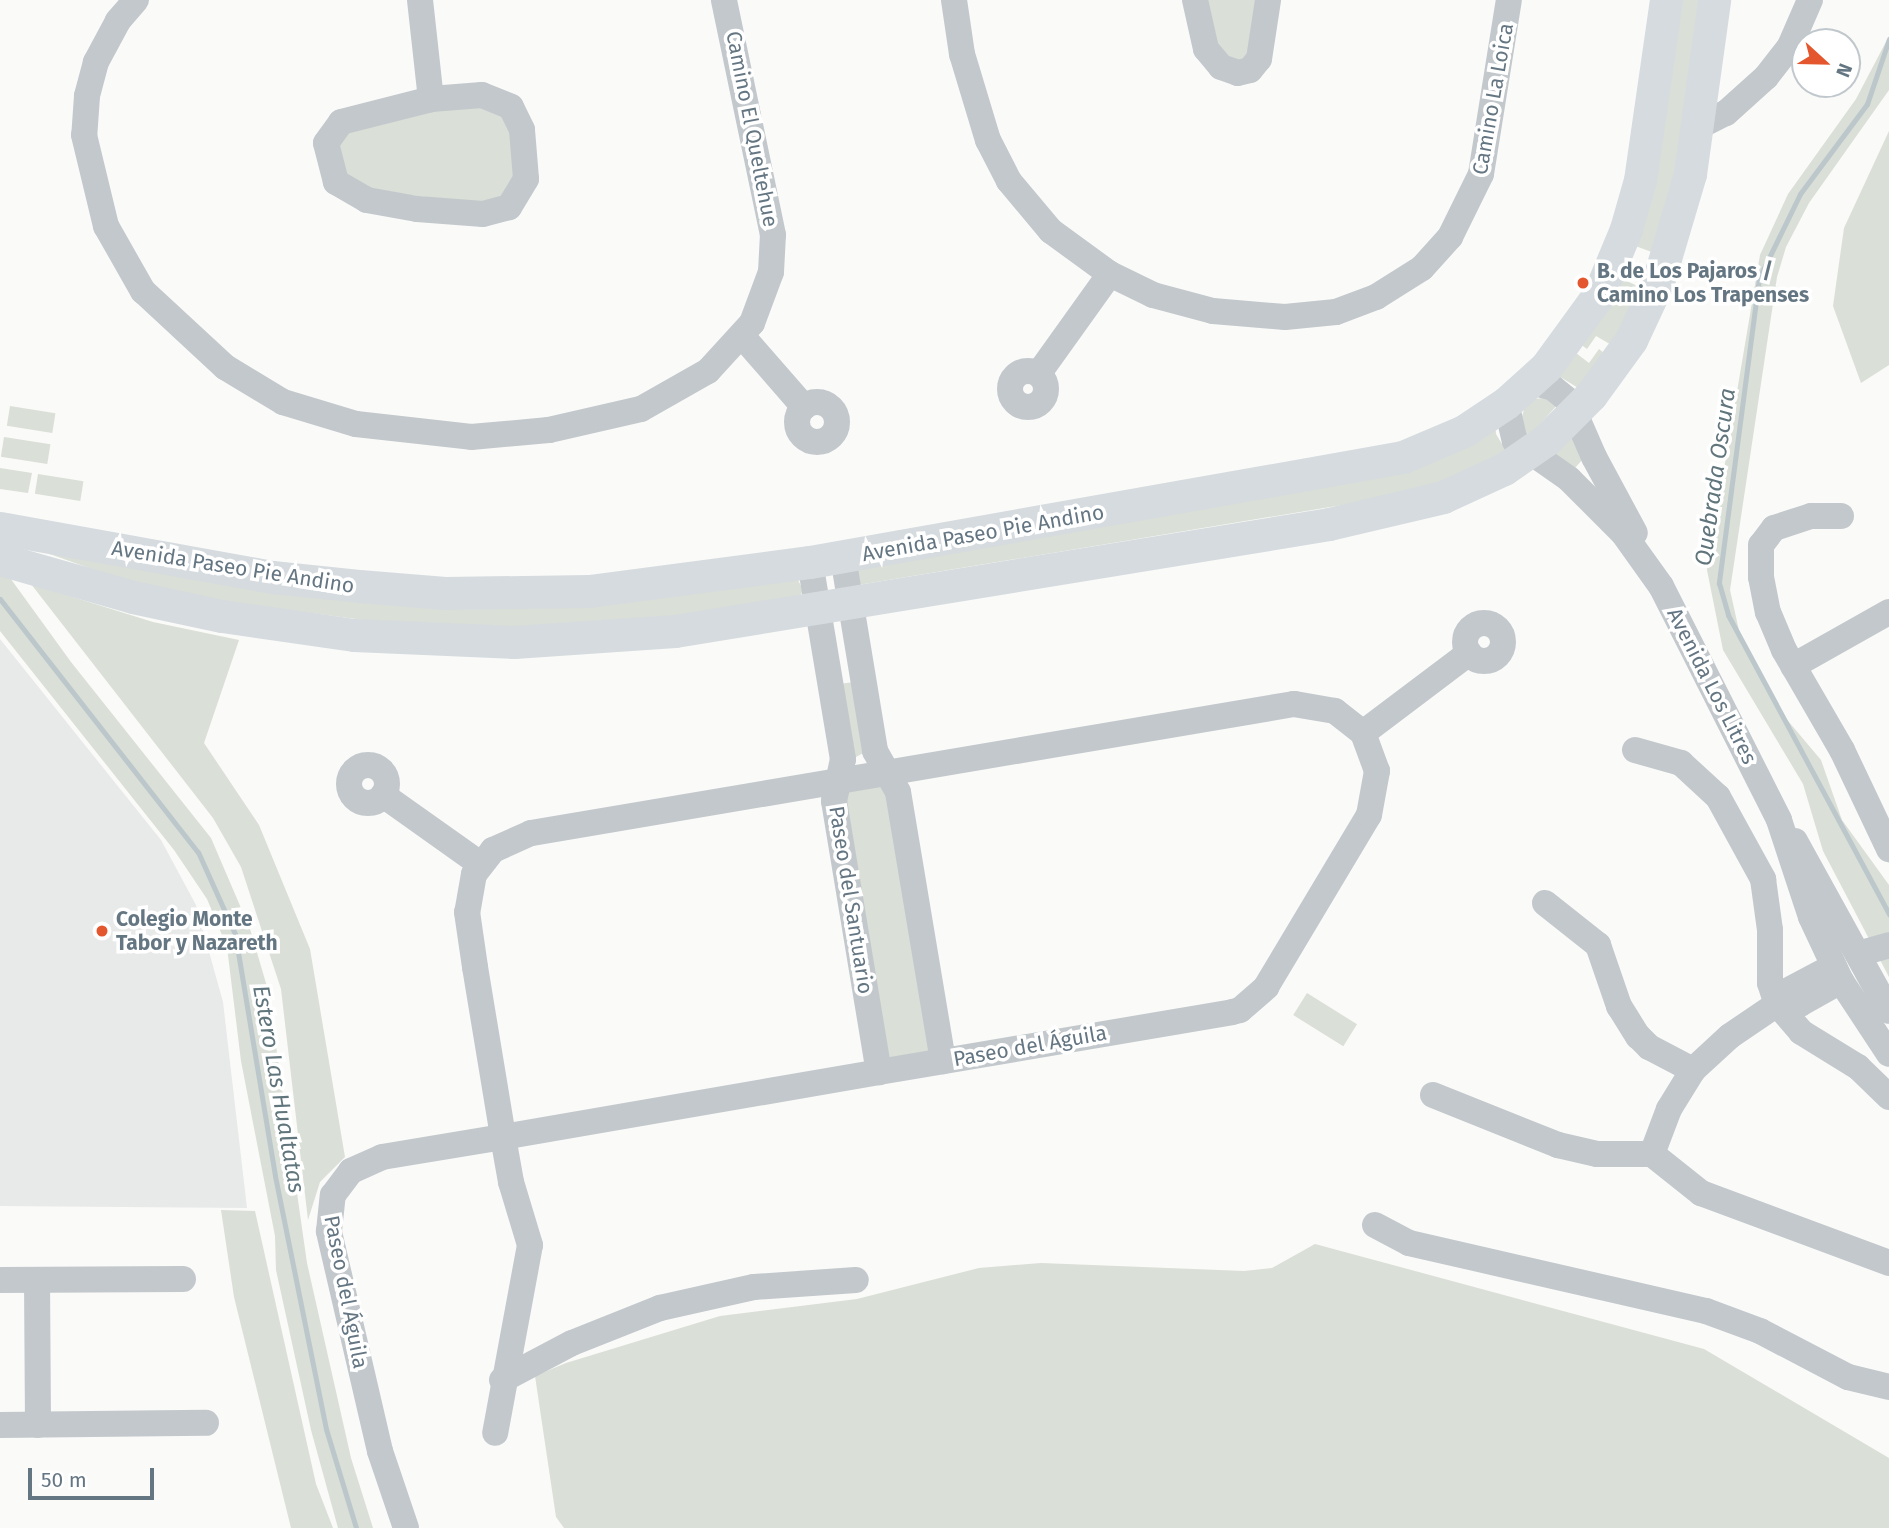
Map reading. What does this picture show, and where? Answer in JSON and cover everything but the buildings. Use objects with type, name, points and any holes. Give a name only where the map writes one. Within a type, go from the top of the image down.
[{"type":"main road","name":"Avenida Paseo Pie Andino","points":[[0,528],[272,577],[445,593],[635,588],[843,557],[1376,465],[1442,442],[1518,393],[1584,319],[1614,263],[1648,143],[1666,0]]},
{"type":"main road","name":"Avenida Paseo Pie Andino","points":[[8,560],[133,597],[222,616],[424,639],[514,642],[609,638],[818,608],[1401,509],[1463,489],[1530,452],[1576,412],[1619,359],[1658,282],[1677,224],[1698,127],[1714,0]]},
{"type":"main road","points":[[1614,263],[1638,266],[1658,282]]},
{"type":"street","name":"Camino El Queltehue","points":[[136,0],[107,37],[86,96],[86,149],[98,200],[123,259],[155,305],[225,368],[264,393],[316,415],[407,432],[471,437],[539,431],[600,421],[659,401],[708,371],[743,337],[767,290],[774,235],[724,0]]},
{"type":"street","points":[[420,0],[431,99]]},
{"type":"street","name":"Camino La Loica","points":[[954,0],[969,86],[997,161],[1037,217],[1110,274],[1194,307],[1285,317],[1346,309],[1409,278],[1450,237],[1476,189],[1509,0]]},
{"type":"street","points":[[1195,0],[1206,49],[1221,67],[1238,73],[1250,70],[1259,59],[1268,0]]},
{"type":"street","points":[[1698,127],[1726,113],[1766,77],[1790,46],[1810,0]]},
{"type":"street","points":[[487,95],[511,107],[522,130],[527,171],[520,194],[509,207],[483,215],[417,209],[367,200],[336,182],[326,150],[335,125],[359,115],[431,99],[487,95]]},
{"type":"street","points":[[1038,373],[1110,274]]},
{"type":"street","points":[[743,337],[804,407]]},
{"type":"street","name":"Avenida Los Litres","points":[[1642,554],[1569,479],[1511,435],[1518,393],[1553,388],[1576,412],[1594,457],[1634,530],[1642,554],[1779,820],[1871,962],[1889,1011]]},
{"type":"street","points":[[1569,479],[1584,472],[1594,457]]},
{"type":"street","points":[[1841,516],[1811,516],[1780,524],[1761,545],[1768,612],[1793,666],[1842,750],[1885,834]]},
{"type":"street","points":[[843,557],[875,751],[898,792],[943,1061]]},
{"type":"street","name":"Paseo del Santuario","points":[[810,562],[843,759],[834,801],[879,1072]]},
{"type":"street","points":[[1793,666],[1889,612]]},
{"type":"street","points":[[495,1433],[502,1380],[530,1256],[503,1137],[467,912],[470,885],[480,864],[502,844],[521,835],[1294,704],[1335,711],[1363,733],[1469,653]]},
{"type":"street","name":"Paseo del Águila","points":[[407,1528],[370,1413],[329,1231],[329,1204],[343,1178],[370,1160],[1233,1012],[1253,1003],[1369,815],[1377,771],[1363,733]]},
{"type":"street","points":[[1634,750],[1662,754],[1692,770],[1718,797],[1745,840],[1767,898],[1770,984],[1777,1004],[1801,1032],[1852,1063],[1889,1097]]},
{"type":"street","points":[[383,795],[480,864]]},
{"type":"street","name":"Avenida Los Litres","points":[[1779,820],[1811,917],[1838,974],[1884,1042]]},
{"type":"street","points":[[1545,903],[1598,945],[1619,1006],[1638,1036],[1656,1051],[1693,1070]]},
{"type":"street","points":[[1811,917],[1822,910],[1837,910]]},
{"type":"street","points":[[1871,962],[1889,945]]},
{"type":"street","points":[[1653,1154],[1669,1110],[1693,1070],[1730,1036],[1777,1004],[1800,1004],[1838,974]]},
{"type":"street","points":[[1433,1095],[1558,1145],[1597,1154],[1653,1154],[1685,1184],[1701,1193],[1889,1263]]},
{"type":"street","points":[[1375,1225],[1409,1243],[1706,1311],[1760,1331],[1848,1377],[1889,1387]]},
{"type":"street","points":[[0,1280],[183,1279]]},
{"type":"street","points":[[37,1280],[38,1425]]},
{"type":"street","points":[[502,1380],[572,1343],[660,1308],[754,1287],[856,1280]]},
{"type":"street","points":[[0,1425],[206,1423]]},
{"type":"shaded area","points":[[1204,0],[1259,0],[1251,52],[1238,64],[1216,50]]},
{"type":"shaded area","points":[[1675,0],[1705,0],[1688,131],[1657,254],[1630,244]]},
{"type":"shaded area","points":[[1889,36],[1889,90],[1809,203],[1786,247],[1777,277],[1730,590],[1740,635],[1778,709],[1821,760],[1842,820],[1889,885],[1889,977],[1823,851],[1803,784],[1723,650],[1707,570],[1760,255],[1788,194],[1857,98],[1861,98],[1861,89]]},
{"type":"shaded area","points":[[471,104],[511,118],[519,178],[493,205],[367,190],[339,168],[340,133],[370,121]]},
{"type":"shaded area","points":[[1889,131],[1889,365],[1861,383],[1833,306],[1844,228]]},
{"type":"shaded area","points":[[1618,277],[1644,289],[1615,347],[1596,336],[1587,349],[1579,343]]},
{"type":"shaded area","points":[[1599,349],[1609,357],[1583,391],[1554,373],[1572,350],[1589,363]]},
{"type":"shaded area","points":[[1543,398],[1558,404],[1534,431],[1526,434],[1521,420],[1525,406],[1533,399]]},
{"type":"shaded area","points":[[10,406],[55,413],[52,433],[7,426]]},
{"type":"shaded area","points":[[1495,422],[1496,434],[1508,454],[1427,491],[858,585],[858,566]]},
{"type":"shaded area","points":[[1574,435],[1582,460],[1575,468],[1552,454]]},
{"type":"shaded area","points":[[4,437],[50,444],[47,464],[1,457]]},
{"type":"shaded area","points":[[0,468],[32,473],[28,493],[0,489]]},
{"type":"shaded area","points":[[38,474],[83,481],[80,501],[35,494]]},
{"type":"shaded area","points":[[47,553],[313,591],[796,576],[803,590],[799,599],[694,619],[447,631],[159,593]]},
{"type":"shaded area","points":[[0,564],[71,662],[211,838],[250,929],[268,990],[307,1263],[351,1458],[373,1528],[338,1528],[311,1430],[276,1270],[275,1236],[241,1061],[227,947],[207,899],[174,850],[0,631]]},
{"type":"shaded area","points":[[31,584],[153,622],[239,640],[204,743],[259,825],[310,949],[345,1157],[320,1182],[308,1220],[281,989],[241,867],[213,818]]},
{"type":"shaded area","name":"Colegio Monte Tabor y Nazareth","points":[[0,639],[161,840],[196,905],[223,1002],[247,1208],[0,1206]]},
{"type":"shaded area","points":[[854,682],[865,752],[856,757],[851,755],[839,684]]},
{"type":"shaded area","points":[[879,785],[891,791],[934,1047],[926,1055],[892,1060],[884,1052],[841,803],[847,792]]},
{"type":"shaded area","points":[[1307,993],[1357,1024],[1343,1046],[1293,1015]]},
{"type":"shaded area","points":[[221,1210],[255,1211],[316,1484],[333,1528],[291,1528],[234,1297]]},
{"type":"shaded area","points":[[1315,1244],[1704,1349],[1889,1458],[1889,1528],[564,1528],[556,1517],[535,1376],[566,1363],[720,1316],[857,1299],[979,1268],[1041,1263],[1244,1271],[1272,1268]]},
{"type":"waterway","name":"Quebrada Oscura","points":[[1889,39],[1867,104],[1800,194],[1759,278],[1719,583],[1728,615],[1889,914]]},
{"type":"waterway","name":"Estero Las Hualtatas","points":[[0,599],[198,852],[235,934],[275,1176],[326,1429],[356,1528]]},
{"type":"place","name":"B. de Los Pajaros / Camino Los Trapenses","points":[[1583,283]]},
{"type":"place","name":"Colegio Monte Tabor y Nazareth","points":[[102,931]]}]
